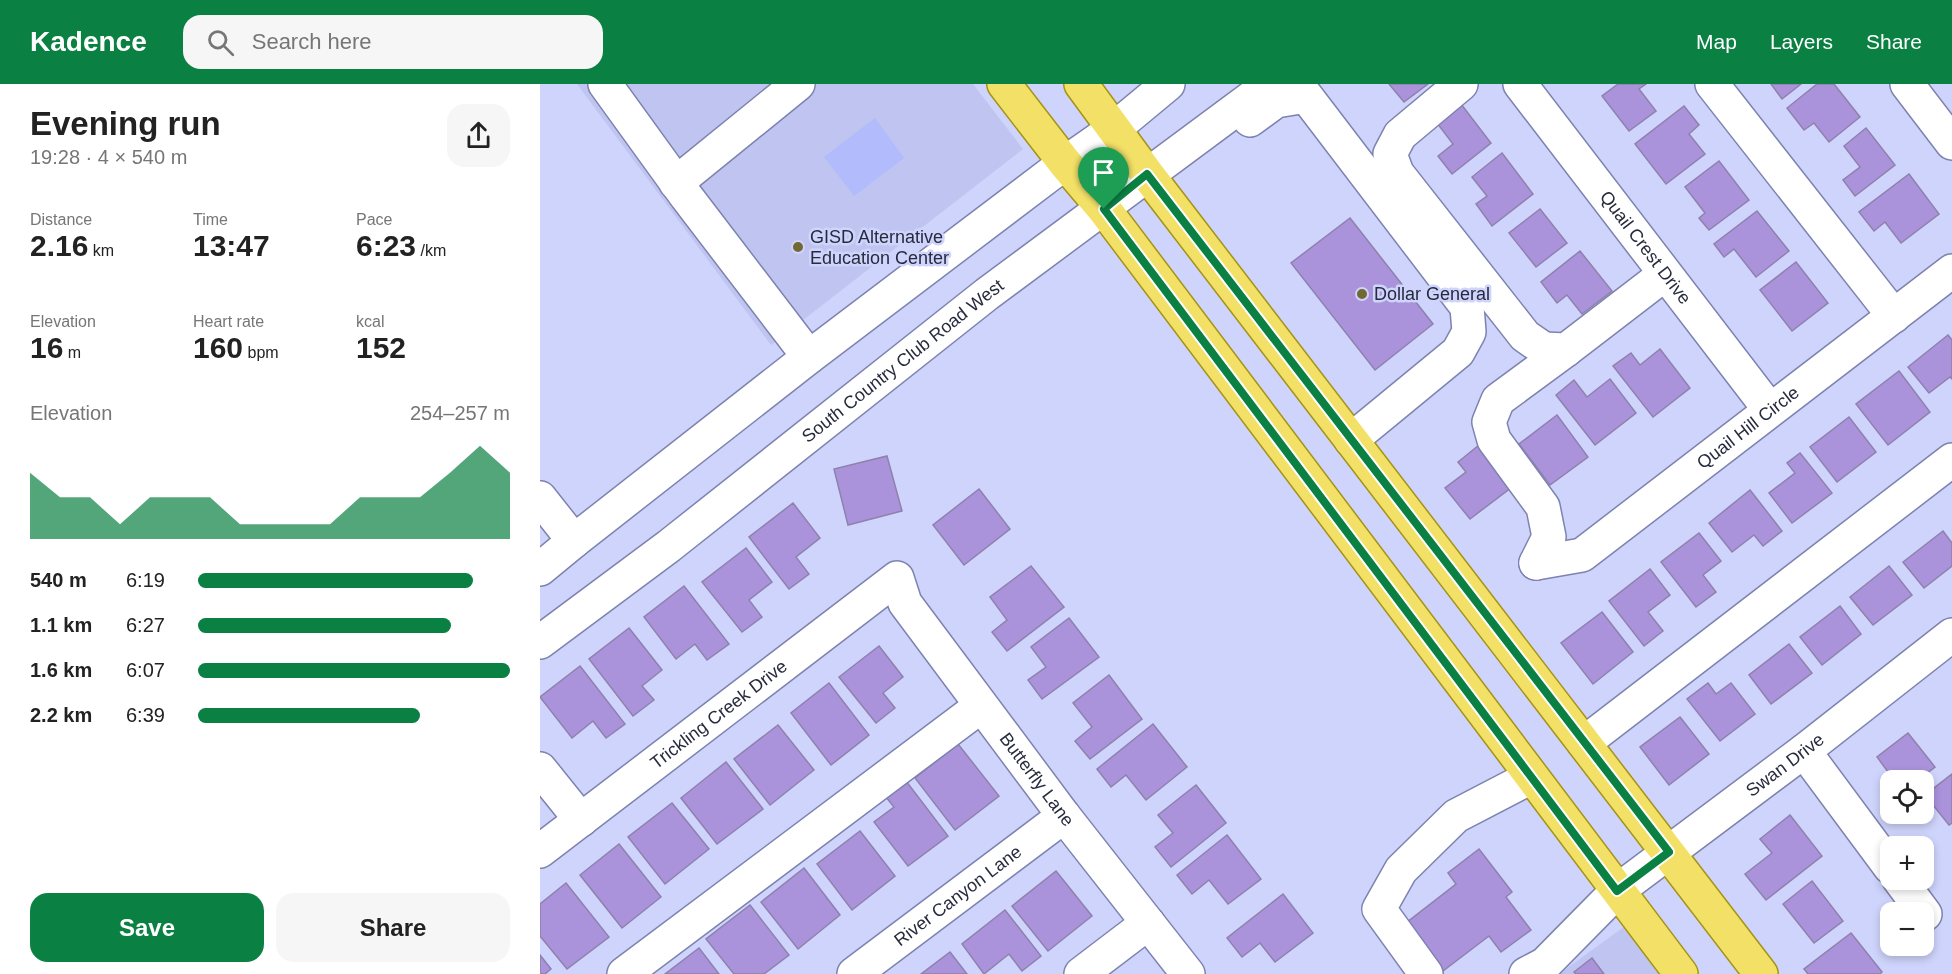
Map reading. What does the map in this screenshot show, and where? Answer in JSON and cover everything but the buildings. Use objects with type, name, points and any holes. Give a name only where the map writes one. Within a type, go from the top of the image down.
[{"type":"main road","points":[[1004,84],[1104,209],[1681,974]]},
{"type":"main road","points":[[1080,84],[1761,974]]},
{"type":"street","points":[[605,84],[676,183],[809,357]]},
{"type":"street","points":[[676,183],[798,84]]},
{"type":"street","points":[[540,569],[809,357],[1065,163],[1115,128],[1168,84]]},
{"type":"street","name":"South Country Club Road West","points":[[540,642],[669,546],[987,294],[1270,84]]},
{"type":"street","points":[[1461,84],[1400,135],[1390,154],[1397,173],[1525,336],[1544,349],[1566,350],[1665,274]]},
{"type":"street","name":"Quail Crest Drive","points":[[1520,84],[1770,411]]},
{"type":"street","points":[[1712,84],[1894,316]]},
{"type":"street","points":[[1907,84],[1952,143]]},
{"type":"street","points":[[1233,111],[1244,124],[1276,101],[1306,96],[1467,307],[1469,332],[1458,352],[1351,440]]},
{"type":"street","name":"Quail Hill Circle","points":[[1566,350],[1498,400],[1489,422],[1494,440],[1543,507],[1549,537],[1536,563],[1582,555],[1952,271]]},
{"type":"street","points":[[1584,743],[1952,460]]},
{"type":"street","points":[[540,498],[574,541]]},
{"type":"street","name":"Butterfly Lane","points":[[897,578],[905,603],[1064,816],[1188,974]]},
{"type":"street","name":"Trickling Creek Drive","points":[[540,851],[897,578]]},
{"type":"street","name":"Swan Drive","points":[[1526,974],[1545,964],[1617,891],[1804,751],[1952,635]]},
{"type":"street","points":[[624,974],[981,706]]},
{"type":"street","points":[[1804,751],[1880,854]]},
{"type":"street","points":[[540,769],[581,820]]},
{"type":"street","points":[[1426,974],[1379,909],[1401,870],[1456,816],[1531,777]]},
{"type":"street","name":"River Canyon Lane","points":[[854,974],[1064,816]]},
{"type":"street","points":[[1082,974],[1148,923]]},
{"type":"shaded area","name":"GISD Alternative Education Center","points":[[577,84],[973,84],[1023,149],[771,345]]},
{"type":"shaded area","points":[[875,118],[904,158],[854,196],[824,157]]},
{"type":"shaded area","points":[[1628,924],[1665,974],[1559,974]]},
{"type":"place","name":"GISD Alternative Education Center","points":[[798,247]]},
{"type":"place","name":"Dollar General","points":[[1362,294]]},
{"type":"route","points":[[1147,174],[1669,852],[1617,891],[1104,209],[1147,174]]}]
